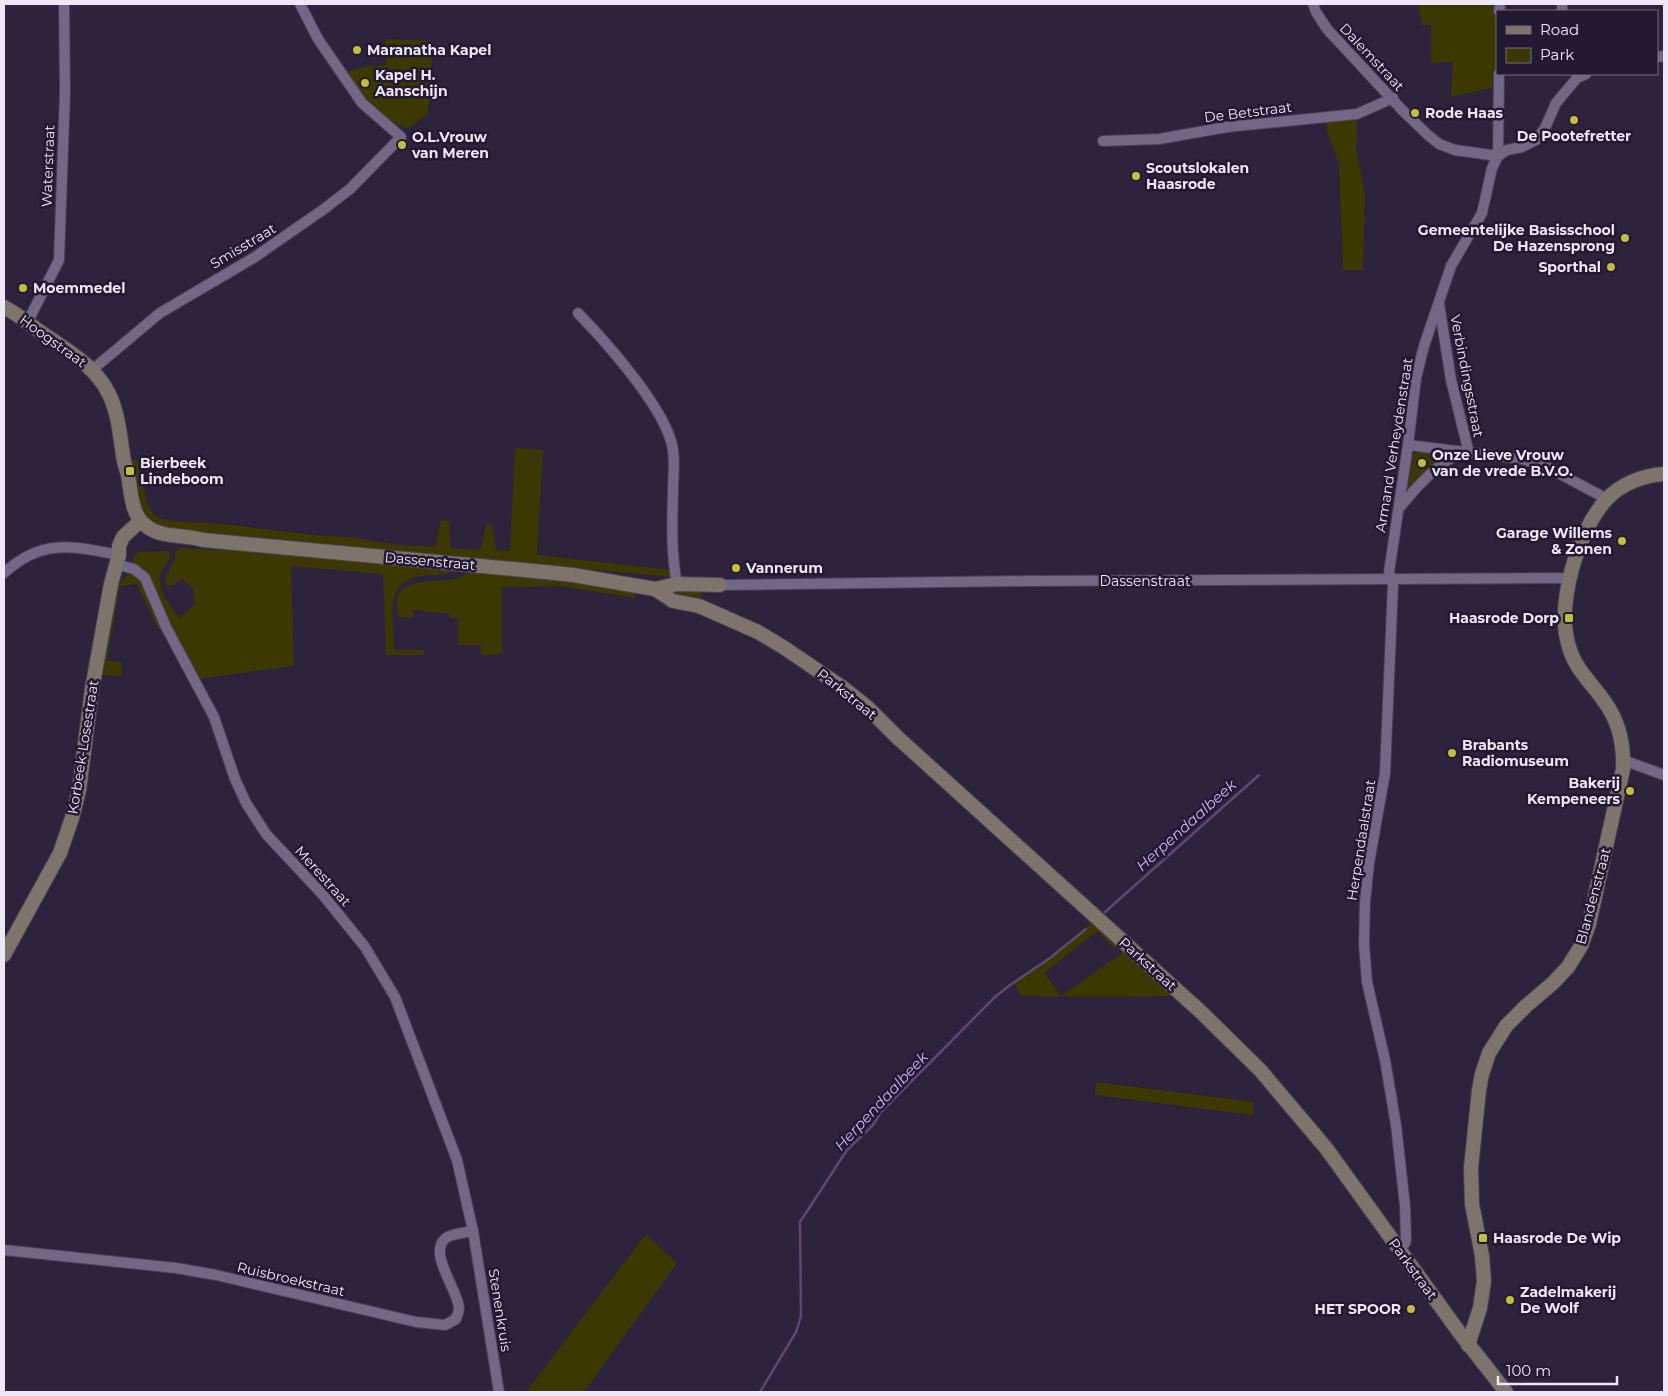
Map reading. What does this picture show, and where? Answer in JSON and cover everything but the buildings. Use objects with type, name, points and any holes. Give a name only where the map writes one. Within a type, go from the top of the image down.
[{"type":"street","name":"Waterstraat","points":[[28,321],[59,260],[64,92],[64,4]]},
{"type":"street","name":"Smisstraat","points":[[92,370],[160,313],[255,257],[324,209],[350,189],[401,137],[362,103],[318,39],[300,4]]},
{"type":"street","name":"Dalemstraat","points":[[1313,4],[1327,28],[1410,118],[1440,144],[1455,150],[1498,156]]},
{"type":"street","name":"Armand Verheydenstraat","points":[[1391,578],[1390,572],[1416,378],[1424,346],[1451,266],[1482,213],[1492,168],[1498,156],[1499,75]]},
{"type":"street","points":[[1498,156],[1508,150],[1536,140],[1545,128],[1556,103],[1580,75]]},
{"type":"street","name":"De Betstraat","points":[[1103,141],[1160,139],[1227,127],[1357,114],[1393,98]]},
{"type":"street","name":"Verbindingsstraat","points":[[1439,304],[1451,380],[1466,452]]},
{"type":"street","name":"Hoogstraat","points":[[4,307],[28,321],[52,340],[66,348],[92,370],[108,393],[114,407],[121,437],[124,463],[140,527]]},
{"type":"street","points":[[578,313],[619,360],[657,409],[670,437],[674,455],[673,601],[704,597]]},
{"type":"street","name":"Verbindingsstraat","points":[[1408,445],[1522,460],[1547,467],[1607,499]]},
{"type":"street","name":"Verbindingsstraat","points":[[1399,508],[1422,480],[1452,458],[1466,452]]},
{"type":"street","name":"Blandenstraat","points":[[1468,1345],[1480,1308],[1484,1281],[1482,1256],[1472,1204],[1471,1168],[1482,1074],[1489,1053],[1506,1026],[1522,1009],[1558,978],[1568,967],[1581,946],[1589,924],[1621,780],[1623,760],[1621,738],[1614,717],[1604,701],[1579,671],[1568,644],[1566,611],[1570,578],[1586,531],[1607,499],[1635,480],[1664,474]]},
{"type":"street","points":[[118,560],[126,543],[140,527]]},
{"type":"street","name":"Dassenstraat","points":[[140,527],[166,534],[194,537],[203,540],[573,575],[655,589],[672,589]]},
{"type":"street","name":"Merestraat","points":[[4,573],[14,563],[31,554],[65,546],[118,560],[145,578],[166,627],[214,717],[235,779],[246,803],[266,834],[344,920],[365,947],[394,997],[457,1160],[473,1232]]},
{"type":"street","name":"Korbeek-Losestraat","points":[[4,955],[60,853],[72,818],[79,790],[92,688],[118,560]]},
{"type":"street","name":"Herpendaalstraat","points":[[1391,578],[1393,584],[1385,773],[1369,863],[1365,902],[1364,944],[1367,982],[1391,1095],[1403,1183],[1406,1240],[1399,1250]]},
{"type":"street","name":"Dassenstraat","points":[[704,597],[720,585],[1570,578]]},
{"type":"street","points":[[672,589],[704,597]]},
{"type":"street","name":"Parkstraat","points":[[704,597],[716,614],[758,632],[778,644],[842,687],[867,707],[897,737],[1201,1012],[1260,1070],[1326,1148],[1468,1345],[1506,1392]]},
{"type":"street","points":[[1623,760],[1664,775]]},
{"type":"street","name":"Ruisbroekstraat","points":[[4,1250],[176,1268],[216,1275],[416,1322],[445,1325],[456,1319],[459,1310],[457,1298],[442,1262],[441,1244],[446,1238],[473,1232]]},
{"type":"street","name":"Stenenkruis","points":[[473,1232],[499,1392]]},
{"type":"green space","points":[[1418,4],[1495,4],[1496,75],[1500,86],[1451,97],[1453,62],[1431,63],[1431,25],[1422,25]]},
{"type":"green space","points":[[385,39],[433,41],[428,114],[408,128],[389,122],[367,105],[344,73],[363,67],[386,65]]},
{"type":"green space","points":[[1357,119],[1356,148],[1365,194],[1363,270],[1343,270],[1339,164],[1326,128],[1328,123]]},
{"type":"green space","points":[[515,448],[543,450],[537,555],[671,570],[671,577],[164,528],[150,521],[144,515],[130,460],[138,459],[147,504],[154,515],[162,519],[179,522],[224,524],[322,536],[349,537],[399,545],[435,547],[441,520],[449,521],[451,548],[480,550],[487,524],[492,524],[496,550],[510,551]]},
{"type":"green space","points":[[1420,450],[1448,455],[1408,491],[1411,459]]},
{"type":"green space","points":[[179,548],[243,551],[453,570],[445,574],[414,577],[404,582],[397,590],[392,611],[394,650],[424,650],[424,655],[386,655],[383,574],[291,566],[294,666],[197,679],[145,571],[132,564],[134,556],[138,552],[169,551],[170,558],[160,575],[160,580],[166,598],[180,618],[195,604],[193,588],[182,579],[174,585],[167,586],[165,583]]},
{"type":"green space","points":[[130,572],[139,576],[163,627],[158,629],[137,584],[120,586],[107,661],[122,662],[122,676],[101,675],[117,586]]},
{"type":"green space","points":[[469,572],[560,581],[623,590],[636,594],[635,598],[560,586],[502,587],[502,654],[481,655],[481,645],[458,645],[458,618],[449,618],[449,613],[413,610],[413,618],[399,617],[397,603],[399,594],[405,587],[423,582],[456,579]]},
{"type":"green space","points":[[675,590],[700,591],[702,595],[699,600],[675,595]]},
{"type":"green space","points":[[1092,922],[1118,945],[1114,948],[1097,931],[1044,973],[1061,996],[1125,951],[1173,996],[1097,997],[1021,996],[1013,981],[1050,957]]},
{"type":"green space","points":[[1096,1082],[1254,1102],[1253,1115],[1095,1095]]},
{"type":"green space","points":[[646,1234],[677,1263],[584,1392],[526,1392]]},
{"type":"waterway","name":"Herpendaalbeek","points":[[1105,912],[1259,775]]},
{"type":"waterway","name":"Herpendaalbeek","points":[[760,1392],[796,1332],[801,1316],[800,1222],[847,1150],[873,1125],[881,1112],[995,997],[1050,958],[1086,929]]},
{"type":"place","name":"Maranatha Kapel","points":[[357,50]]},
{"type":"place","name":"Kapel H. Aanschijn","points":[[365,83]]},
{"type":"place","name":"Rode Haas","points":[[1415,113]]},
{"type":"place","name":"De Pootefretter","points":[[1574,120]]},
{"type":"place","name":"O.L.Vrouw van Meren","points":[[402,145]]},
{"type":"place","name":"Scoutslokalen Haasrode","points":[[1136,176]]},
{"type":"place","name":"Gemeentelijke Basisschool De Hazensprong","points":[[1625,238]]},
{"type":"place","name":"Sporthal","points":[[1611,267]]},
{"type":"place","name":"Moemmedel","points":[[23,288]]},
{"type":"place","name":"Onze Lieve Vrouw van de vrede B.V.O.","points":[[1422,463]]},
{"type":"place","name":"Bierbeek Lindeboom","points":[[130,471]]},
{"type":"place","name":"Garage Willems & Zonen","points":[[1622,541]]},
{"type":"place","name":"Vannerum","points":[[736,568]]},
{"type":"place","name":"Haasrode Dorp","points":[[1569,618]]},
{"type":"place","name":"Brabants Radiomuseum","points":[[1452,753]]},
{"type":"place","name":"Bakerij Kempeneers","points":[[1630,791]]},
{"type":"place","name":"Haasrode De Wip","points":[[1483,1238]]},
{"type":"place","name":"Zadelmakerij De Wolf","points":[[1510,1300]]},
{"type":"place","name":"HET SPOOR","points":[[1411,1309]]}]
